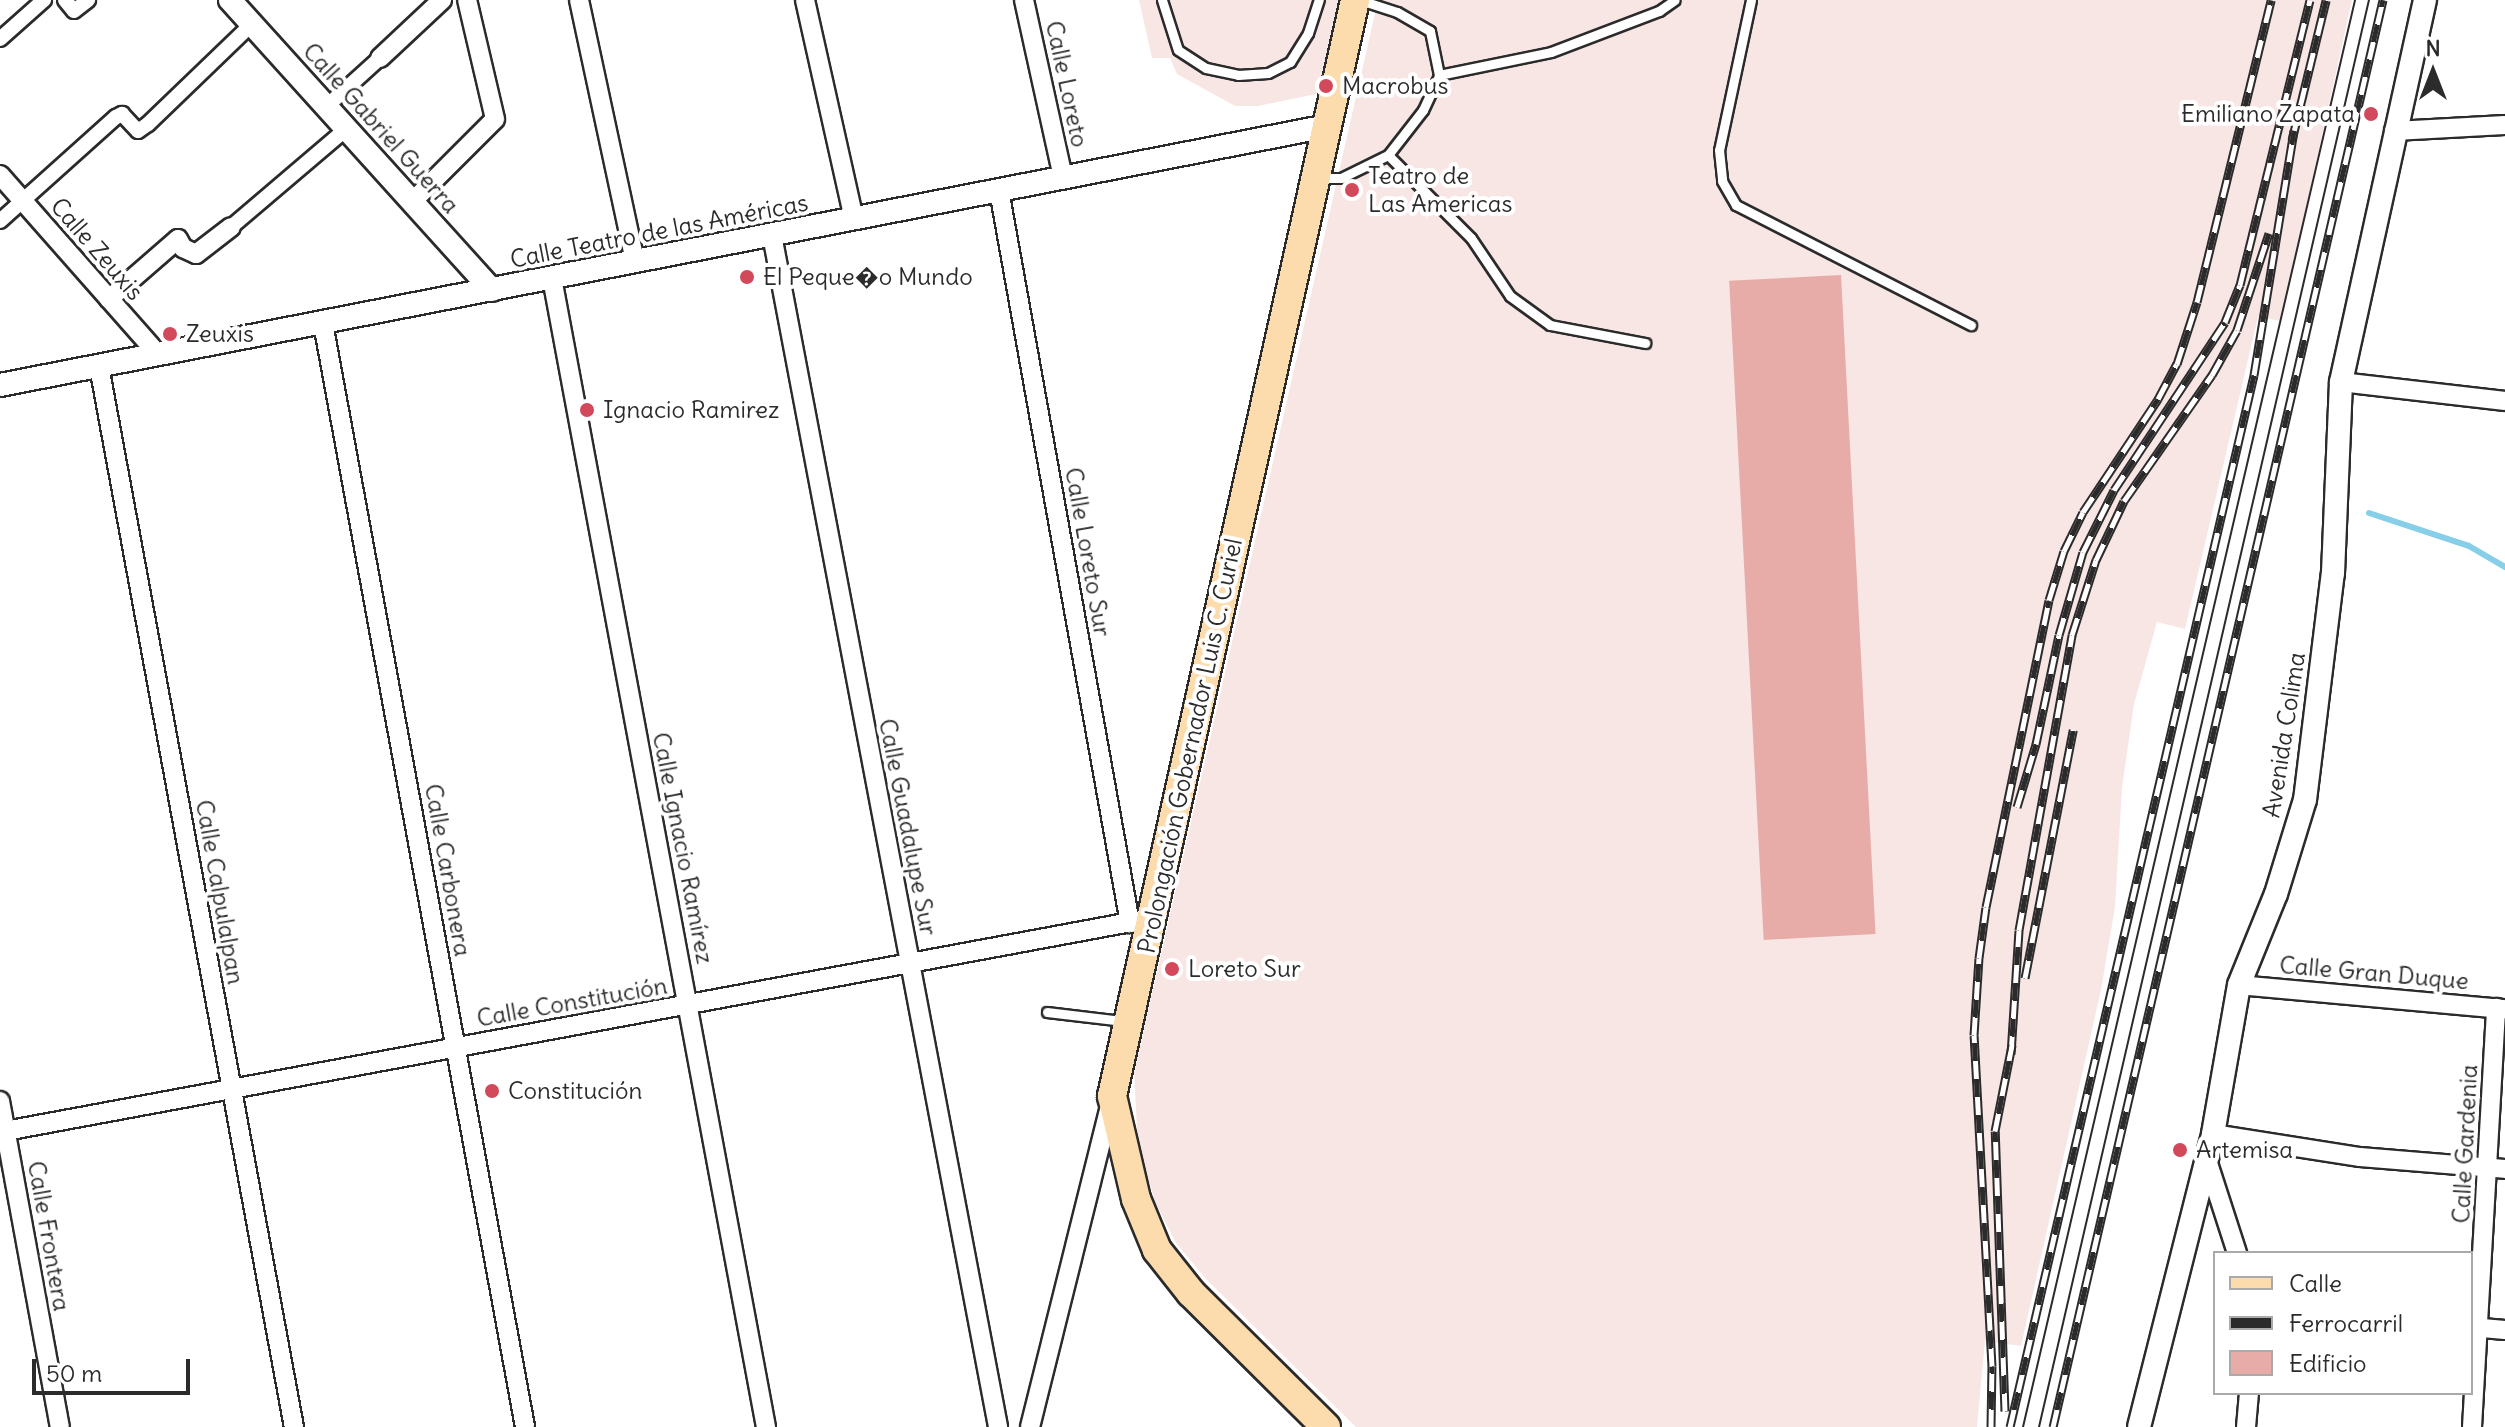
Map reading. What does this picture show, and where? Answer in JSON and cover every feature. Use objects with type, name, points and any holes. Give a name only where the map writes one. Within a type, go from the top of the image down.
[{"type":"main road","name":"Prolongación Gobernador Luis C. Curiel","points":[[1326,1427],[1191,1293],[1157,1250],[1132,1185],[1112,1096],[1129,1022],[1141,920],[1357,0]]},
{"type":"street","points":[[0,39],[44,0]]},
{"type":"street","points":[[65,0],[74,11],[88,0]]},
{"type":"street","points":[[327,106],[442,0]]},
{"type":"street","points":[[412,202],[495,119],[467,0]]},
{"type":"street","points":[[579,0],[635,262]]},
{"type":"street","points":[[805,0],[854,219]]},
{"type":"street","name":"Calle Loreto","points":[[1024,0],[1063,178]]},
{"type":"street","name":"Avenida Colima","points":[[2139,1427],[2213,1134],[2239,985],[2276,894],[2305,800],[2333,573],[2341,382],[2425,0]]},
{"type":"street","points":[[0,221],[116,117],[122,114],[138,131],[148,124],[242,8]]},
{"type":"street","name":"Calle Gabriel Guerra","points":[[242,8],[346,129],[492,290]]},
{"type":"street","points":[[2394,131],[2505,125]]},
{"type":"street","name":"Calle Teatro de las Américas","points":[[0,385],[1327,126]]},
{"type":"street","points":[[109,299],[178,239],[183,248],[196,254],[346,129]]},
{"type":"street","name":"Calle Zeuxis","points":[[0,175],[158,354]]},
{"type":"street","name":"Calle Loreto Sur","points":[[999,190],[1141,920]]},
{"type":"street","name":"Calle Guadalupe Sur","points":[[772,235],[998,1427]]},
{"type":"street","name":"Calle Ignacio Ramírez","points":[[552,278],[766,1427]]},
{"type":"street","name":"Calle Carbonera","points":[[323,323],[525,1427]]},
{"type":"street","name":"Calle Calpulalpan","points":[[99,366],[294,1427]]},
{"type":"street","points":[[2341,382],[2505,401]]},
{"type":"street","name":"Calle Constitución","points":[[3,1131],[1141,920]]},
{"type":"street","name":"Calle Gran Duque","points":[[2239,985],[2501,1008]]},
{"type":"street","name":"Calle Gardenia","points":[[2473,1394],[2475,1327],[2496,1168],[2501,1008]]},
{"type":"street","points":[[1030,1427],[1112,1096]]},
{"type":"street","name":"Calle Frontera","points":[[0,1101],[3,1131],[60,1427]]},
{"type":"street","points":[[2213,1134],[2360,1157],[2496,1168]]},
{"type":"street","points":[[2207,1160],[2236,1251]]},
{"type":"street","points":[[2475,1327],[2505,1330]]},
{"type":"street","points":[[2246,1427],[2249,1395]]},
{"type":"street","name":"Calle Gardenia","points":[[2472,1427],[2473,1395]]},
{"type":"lane","points":[[1162,0],[1178,50],[1206,68],[1238,75],[1268,73],[1290,62],[1308,33],[1319,0]]},
{"type":"lane","points":[[1316,178],[1341,178],[1388,155],[1423,110],[1439,75],[1430,31],[1397,12],[1357,0]]},
{"type":"lane","points":[[1439,75],[1551,52],[1659,11],[1675,0]]},
{"type":"lane","points":[[1751,0],[1719,150],[1722,181],[1736,205],[1971,325]]},
{"type":"lane","points":[[1388,155],[1471,238],[1510,296],[1550,325],[1645,343]]},
{"type":"lane","points":[[1047,1012],[1096,1015],[1129,1022]]},
{"type":"shaded area","points":[[1139,0],[1348,0],[1326,92],[1258,106],[1235,106],[1177,74],[1170,58],[1152,58]]},
{"type":"shaded area","points":[[1378,0],[2352,0],[2281,321],[2258,317],[2185,629],[2157,622],[2134,704],[2122,788],[2115,907],[2101,990],[2021,1346],[1985,1341],[1977,1427],[1356,1427],[1206,1279],[1176,1243],[1156,1204],[1138,1146],[1134,1073]]},
{"type":"building","points":[[1841,275],[1876,934],[1764,940],[1729,281]]},
{"type":"waterway","points":[[2369,513],[2469,546],[2505,567]]},
{"type":"tram line","points":[[2023,1427],[2355,0]]},
{"type":"tram line","points":[[2039,1427],[2369,0]]},
{"type":"railway","points":[[1991,1427],[1992,1366],[1974,1035],[1986,907],[2049,600],[2064,551],[2083,512],[2158,399],[2177,364],[2197,302],[2271,0]]},
{"type":"railway","points":[[2017,807],[2036,744],[2059,635],[2083,552],[2114,490],[2225,322],[2240,285],[2310,0]]},
{"type":"railway","points":[[2292,140],[2326,0]]},
{"type":"railway","points":[[2053,1427],[2383,0]]},
{"type":"railway","points":[[2010,1427],[2254,375],[2294,130]]},
{"type":"railway","points":[[2011,1054],[2019,930],[2072,635],[2096,560],[2124,501],[2212,375],[2237,330],[2269,233]]},
{"type":"railway","points":[[2025,978],[2073,730]]},
{"type":"railway","points":[[2005,1411],[1995,1131],[2012,1045]]},
{"type":"place","name":"Macrobus","points":[[1326,86]]},
{"type":"place","name":"Emiliano Zapata","points":[[2371,114]]},
{"type":"place","name":"Teatro de Las Americas","points":[[1352,190]]},
{"type":"place","name":"El Peque�o Mundo","points":[[747,277]]},
{"type":"place","name":"Zeuxis","points":[[170,334]]},
{"type":"place","name":"Ignacio Ramirez","points":[[587,410]]},
{"type":"place","name":"Loreto Sur","points":[[1172,969]]},
{"type":"place","name":"Constitución","points":[[492,1091]]},
{"type":"place","name":"Artemisa","points":[[2180,1150]]}]
